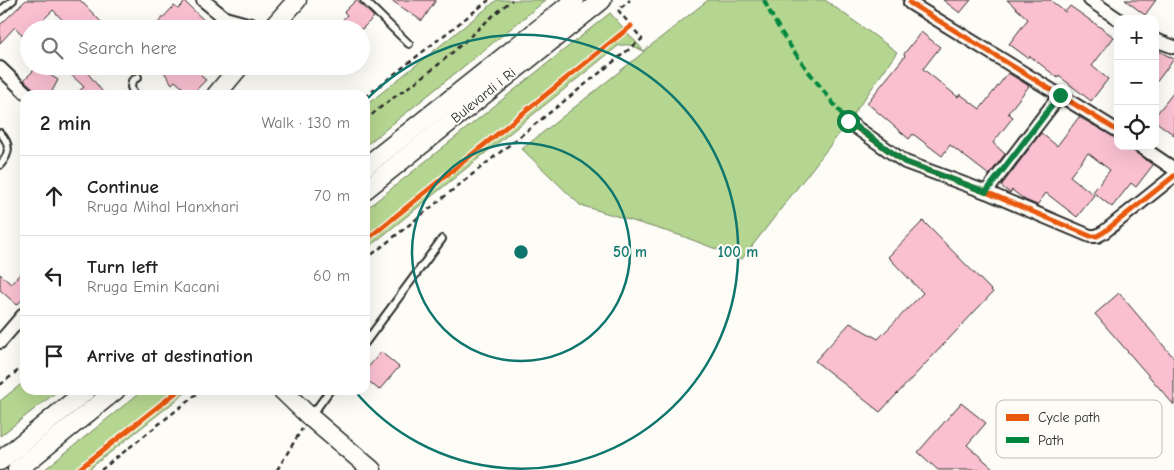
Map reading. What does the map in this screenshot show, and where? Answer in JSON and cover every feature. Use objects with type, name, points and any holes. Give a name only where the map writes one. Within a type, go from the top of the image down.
[{"type":"main road","points":[[279,20],[296,0]]},
{"type":"main road","name":"Bulevardi i Ri","points":[[370,163],[575,0]]},
{"type":"main road","name":"Bulevardi i Ri","points":[[370,186],[602,0]]},
{"type":"main road","points":[[220,90],[233,75]]},
{"type":"main road","points":[[0,461],[81,395]]},
{"type":"main road","points":[[17,470],[110,395]]},
{"type":"main road","points":[[287,395],[372,470]]},
{"type":"street","points":[[203,0],[225,18],[232,20]]},
{"type":"street","points":[[1090,0],[1114,16]]},
{"type":"street","points":[[910,3],[1114,129]]},
{"type":"street","points":[[1159,41],[1174,47]]},
{"type":"street","points":[[0,68],[23,90]]},
{"type":"street","points":[[986,192],[1060,95]]},
{"type":"street","points":[[848,121],[905,162],[986,192],[1083,234],[1097,236],[1104,232],[1174,176]]},
{"type":"street","points":[[1146,150],[1174,169]]},
{"type":"street","points":[[0,342],[20,319]]},
{"type":"lane","points":[[0,11],[13,0]]},
{"type":"lane","points":[[364,0],[409,44]]},
{"type":"lane","points":[[132,90],[130,87],[132,81],[138,77]]},
{"type":"lane","points":[[0,133],[9,149],[8,154],[0,165]]},
{"type":"lane","points":[[370,336],[442,239]]},
{"type":"lane","points":[[310,417],[326,395]]},
{"type":"path","points":[[370,93],[489,0]]},
{"type":"path","points":[[370,117],[392,98],[433,69],[512,0]]},
{"type":"path","points":[[370,256],[642,39],[629,28],[618,10],[630,0]]},
{"type":"path","points":[[0,385],[20,369]]},
{"type":"path","points":[[0,377],[5,381]]},
{"type":"path","points":[[101,470],[196,395]]},
{"type":"path","points":[[277,470],[310,417]]},
{"type":"green space","points":[[497,0],[546,0],[370,142],[370,102]]},
{"type":"green space","points":[[708,0],[825,0],[897,52],[846,125],[742,259],[682,236],[580,205],[522,149],[644,52],[629,45],[618,46],[370,246],[370,206],[610,13],[644,51]]},
{"type":"green space","points":[[20,385],[20,395],[53,395],[0,436],[0,401]]},
{"type":"green space","points":[[137,395],[183,395],[88,470],[44,470]]},
{"type":"building","points":[[26,0],[80,0],[99,20],[62,20],[53,10],[43,20],[20,20],[20,33],[15,27],[0,43],[0,25]]},
{"type":"building","points":[[356,0],[374,17],[370,21],[342,20],[347,15],[344,12]]},
{"type":"building","points":[[391,0],[436,0],[422,21]]},
{"type":"building","points":[[943,0],[971,0],[960,13]]},
{"type":"building","points":[[1007,0],[1050,0],[1065,12],[1070,6],[1114,37],[1092,66],[1108,79],[1091,101],[1059,76],[1058,78],[1030,56],[1028,58],[1009,44],[1028,19]]},
{"type":"building","points":[[1125,0],[1156,0],[1145,15]]},
{"type":"building","points":[[185,2],[204,20],[161,20],[174,6],[178,9]]},
{"type":"building","points":[[921,32],[940,47],[923,69],[958,97],[960,94],[980,109],[1008,73],[1029,86],[1008,113],[1013,117],[993,143],[1005,154],[989,175],[950,145],[942,156],[913,134],[909,139],[867,103],[905,56],[904,54]]},
{"type":"building","points":[[1159,51],[1174,59],[1159,79]]},
{"type":"building","points":[[29,75],[50,75],[58,80],[53,90],[35,90],[24,80]]},
{"type":"building","points":[[71,75],[89,75],[101,90],[80,90],[84,87]]},
{"type":"building","points":[[166,75],[202,75],[206,80],[196,90],[185,90],[175,81],[172,84]]},
{"type":"building","points":[[1174,92],[1174,135],[1159,124],[1159,111]]},
{"type":"building","points":[[1079,117],[1114,137],[1114,150],[1132,150],[1153,165],[1136,187],[1131,183],[1112,207],[1093,192],[1110,170],[1088,153],[1070,176],[1094,195],[1077,217],[1046,193],[1037,205],[1025,200],[1012,190],[1010,193],[1001,186],[1041,133],[1057,146]]},
{"type":"building","points":[[923,221],[993,292],[880,412],[815,361],[850,323],[878,339],[923,293],[888,257]]},
{"type":"building","points":[[0,274],[11,284],[20,274],[20,302],[17,305],[0,290]]},
{"type":"building","points":[[1119,293],[1174,358],[1174,405],[1095,314]]},
{"type":"building","points":[[381,352],[399,367],[379,390],[370,382],[370,365]]},
{"type":"building","points":[[961,403],[986,423],[967,445],[995,470],[938,470],[918,452]]},
{"type":"marked path","points":[[764,0],[791,48],[847,121]]},
{"type":"cycle path","points":[[910,3],[1114,129]]},
{"type":"cycle path","points":[[370,237],[631,26]]},
{"type":"cycle path","points":[[847,121],[905,162],[986,192],[1090,236],[1097,236],[1104,232],[1174,176]]},
{"type":"cycle path","points":[[78,470],[173,395]]},
{"type":"route","points":[[848,121],[897,158],[986,192],[1060,95]]}]
